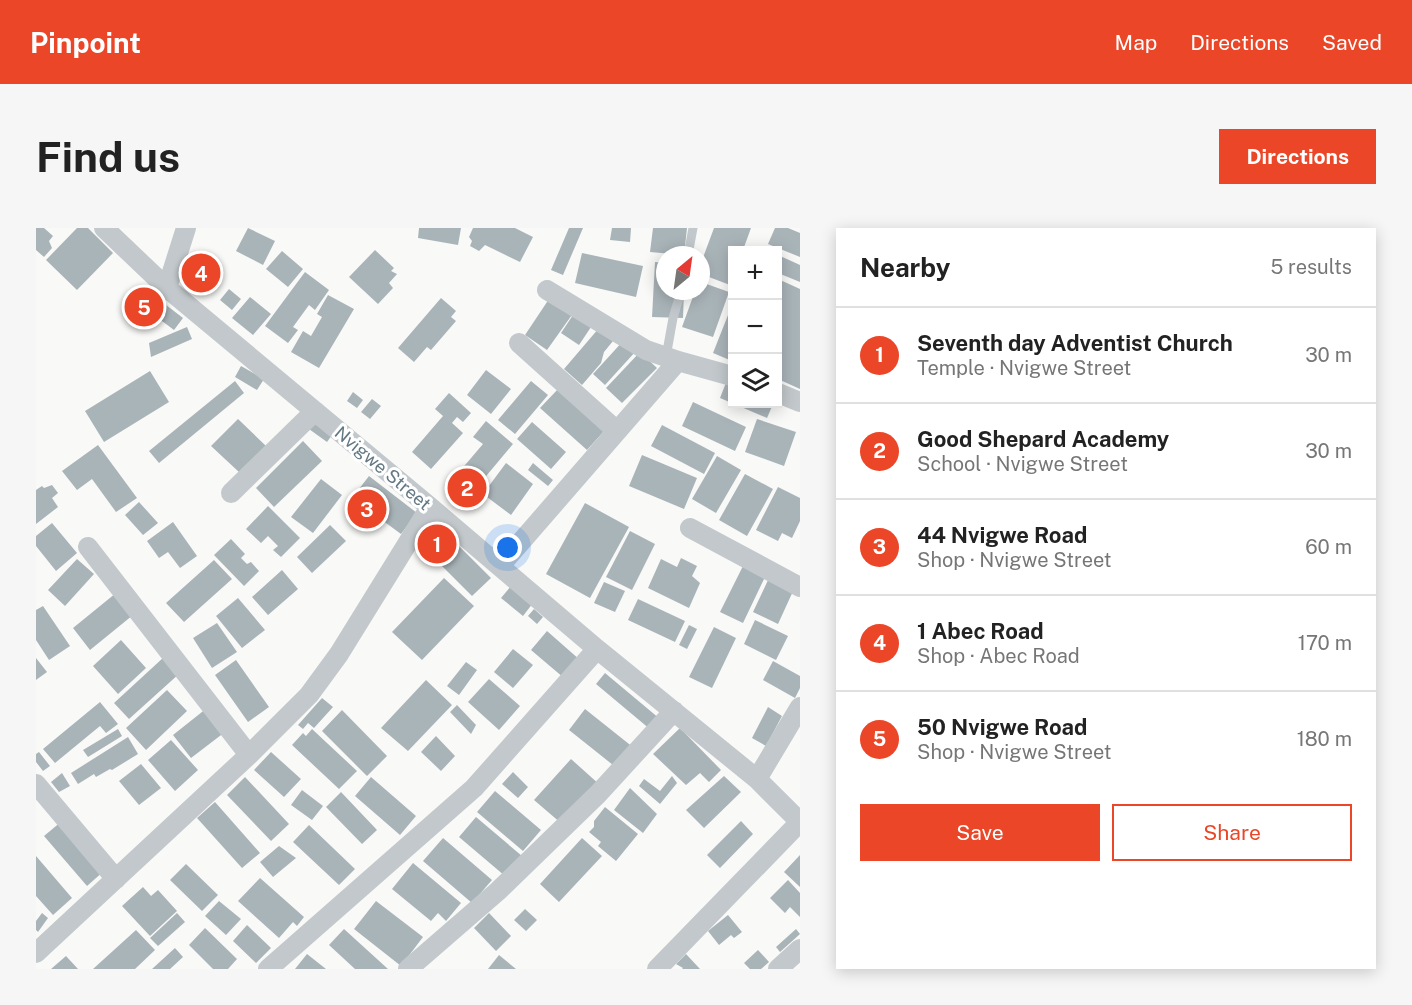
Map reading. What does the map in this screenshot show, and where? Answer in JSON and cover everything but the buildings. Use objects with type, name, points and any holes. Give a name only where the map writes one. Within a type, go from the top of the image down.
[{"type":"street","name":"Nvigwe Street","points":[[104,228],[167,288],[597,649],[757,779],[800,822]]},
{"type":"street","points":[[167,288],[186,228]]},
{"type":"street","points":[[547,290],[646,350],[728,375]]},
{"type":"street","points":[[519,343],[617,431]]},
{"type":"street","points":[[500,566],[617,431],[672,359]]},
{"type":"street","points":[[782,395],[800,402]]},
{"type":"street","points":[[231,493],[315,411]]},
{"type":"street","points":[[36,953],[309,695],[324,676],[430,507]]},
{"type":"street","points":[[690,528],[800,587]]},
{"type":"street","points":[[88,547],[249,754]]},
{"type":"street","points":[[268,969],[474,788],[597,649]]},
{"type":"street","points":[[757,779],[800,707]]},
{"type":"street","points":[[408,969],[498,891],[598,794],[674,711]]},
{"type":"street","points":[[36,784],[116,879]]},
{"type":"street","points":[[657,969],[800,822]]},
{"type":"street","points":[[778,969],[800,949]]},
{"type":"lane","points":[[690,246],[693,228]]},
{"type":"lane","points":[[672,359],[673,318],[678,300]]},
{"type":"place","name":"1 Abec Road","points":[[201,273]]},
{"type":"place","name":"50 Nvigwe Road","points":[[144,307]]},
{"type":"place","name":"Good Shepard Academy","points":[[467,488]]},
{"type":"place","name":"44 Nvigwe Road","points":[[367,509]]},
{"type":"place","name":"Seventh day Adventist Church","points":[[437,544]]}]
